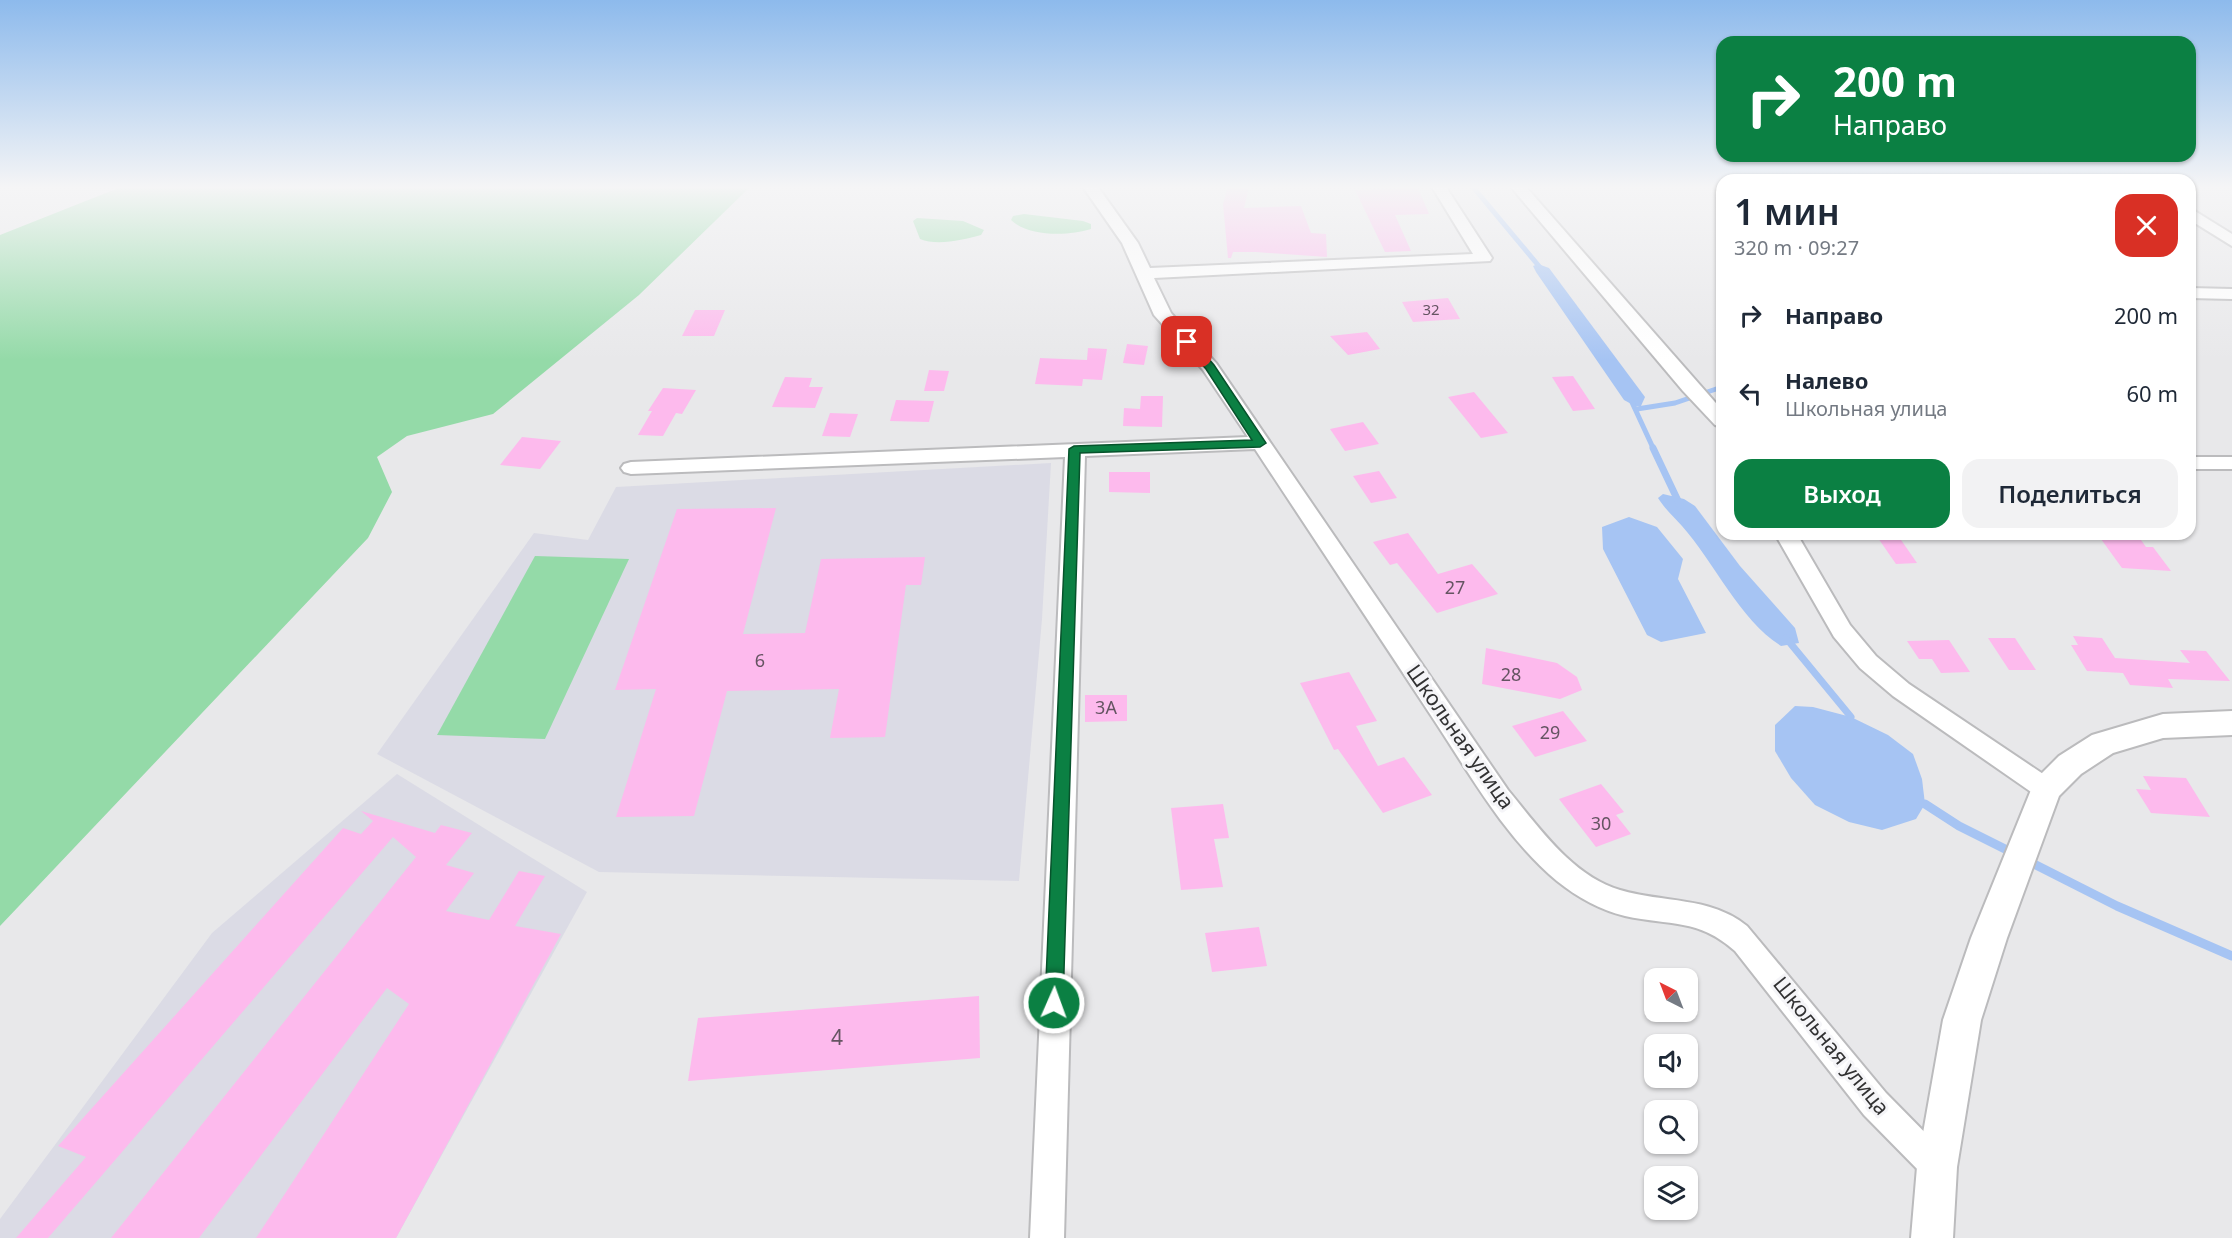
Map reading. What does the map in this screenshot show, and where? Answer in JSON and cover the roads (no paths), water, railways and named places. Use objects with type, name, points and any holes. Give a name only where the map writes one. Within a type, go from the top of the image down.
[{"type":"street","name":"Школьная улица","points":[[1131,245],[1146,273],[1163,315],[1203,357],[1499,797],[1546,855],[1584,887],[1615,901],[1711,919],[1730,929],[1745,942],[1875,1104],[1937,1167]]},
{"type":"street","points":[[1146,273],[1484,258],[1476,245]]},
{"type":"street","points":[[1568,245],[1716,415]]},
{"type":"street","points":[[2196,293],[2232,294]]},
{"type":"street","points":[[631,468],[1260,443]]},
{"type":"street","points":[[1047,1238],[1074,449]]},
{"type":"street","points":[[2196,464],[2232,463]]},
{"type":"street","points":[[1789,540],[1842,631],[1868,662],[1901,690],[2046,789]]},
{"type":"street","points":[[1932,1238],[1937,1167],[1962,1020],[1989,938],[2046,789],[2070,765],[2103,744],[2163,726],[2232,723]]},
{"type":"water","points":[[1538,264],[1549,268],[1645,397],[1641,406],[1635,406],[1624,400],[1536,272],[1533,266]]},
{"type":"water","points":[[1663,494],[1684,499],[1695,506],[1716,534],[1716,540],[1720,540],[1740,566],[1795,628],[1799,643],[1781,646],[1766,635],[1740,606],[1694,540],[1658,498]]},
{"type":"water","points":[[1629,517],[1657,527],[1683,559],[1678,579],[1706,633],[1661,642],[1647,635],[1603,549],[1602,527]]},
{"type":"water","points":[[1795,706],[1813,707],[1851,717],[1888,735],[1913,754],[1922,779],[1925,804],[1916,819],[1882,830],[1849,822],[1815,805],[1791,778],[1775,751],[1775,725]]},
{"type":"waterway","points":[[1521,245],[1543,271]]},
{"type":"waterway","points":[[1637,409],[1675,403],[1716,389]]},
{"type":"waterway","points":[[1630,398],[1654,450]]},
{"type":"waterway","points":[[1653,448],[1680,505]]},
{"type":"waterway","points":[[1786,638],[1851,717]]},
{"type":"waterway","points":[[1925,804],[1959,826],[2013,853]]},
{"type":"waterway","points":[[2028,861],[2117,906],[2232,956]]}]
